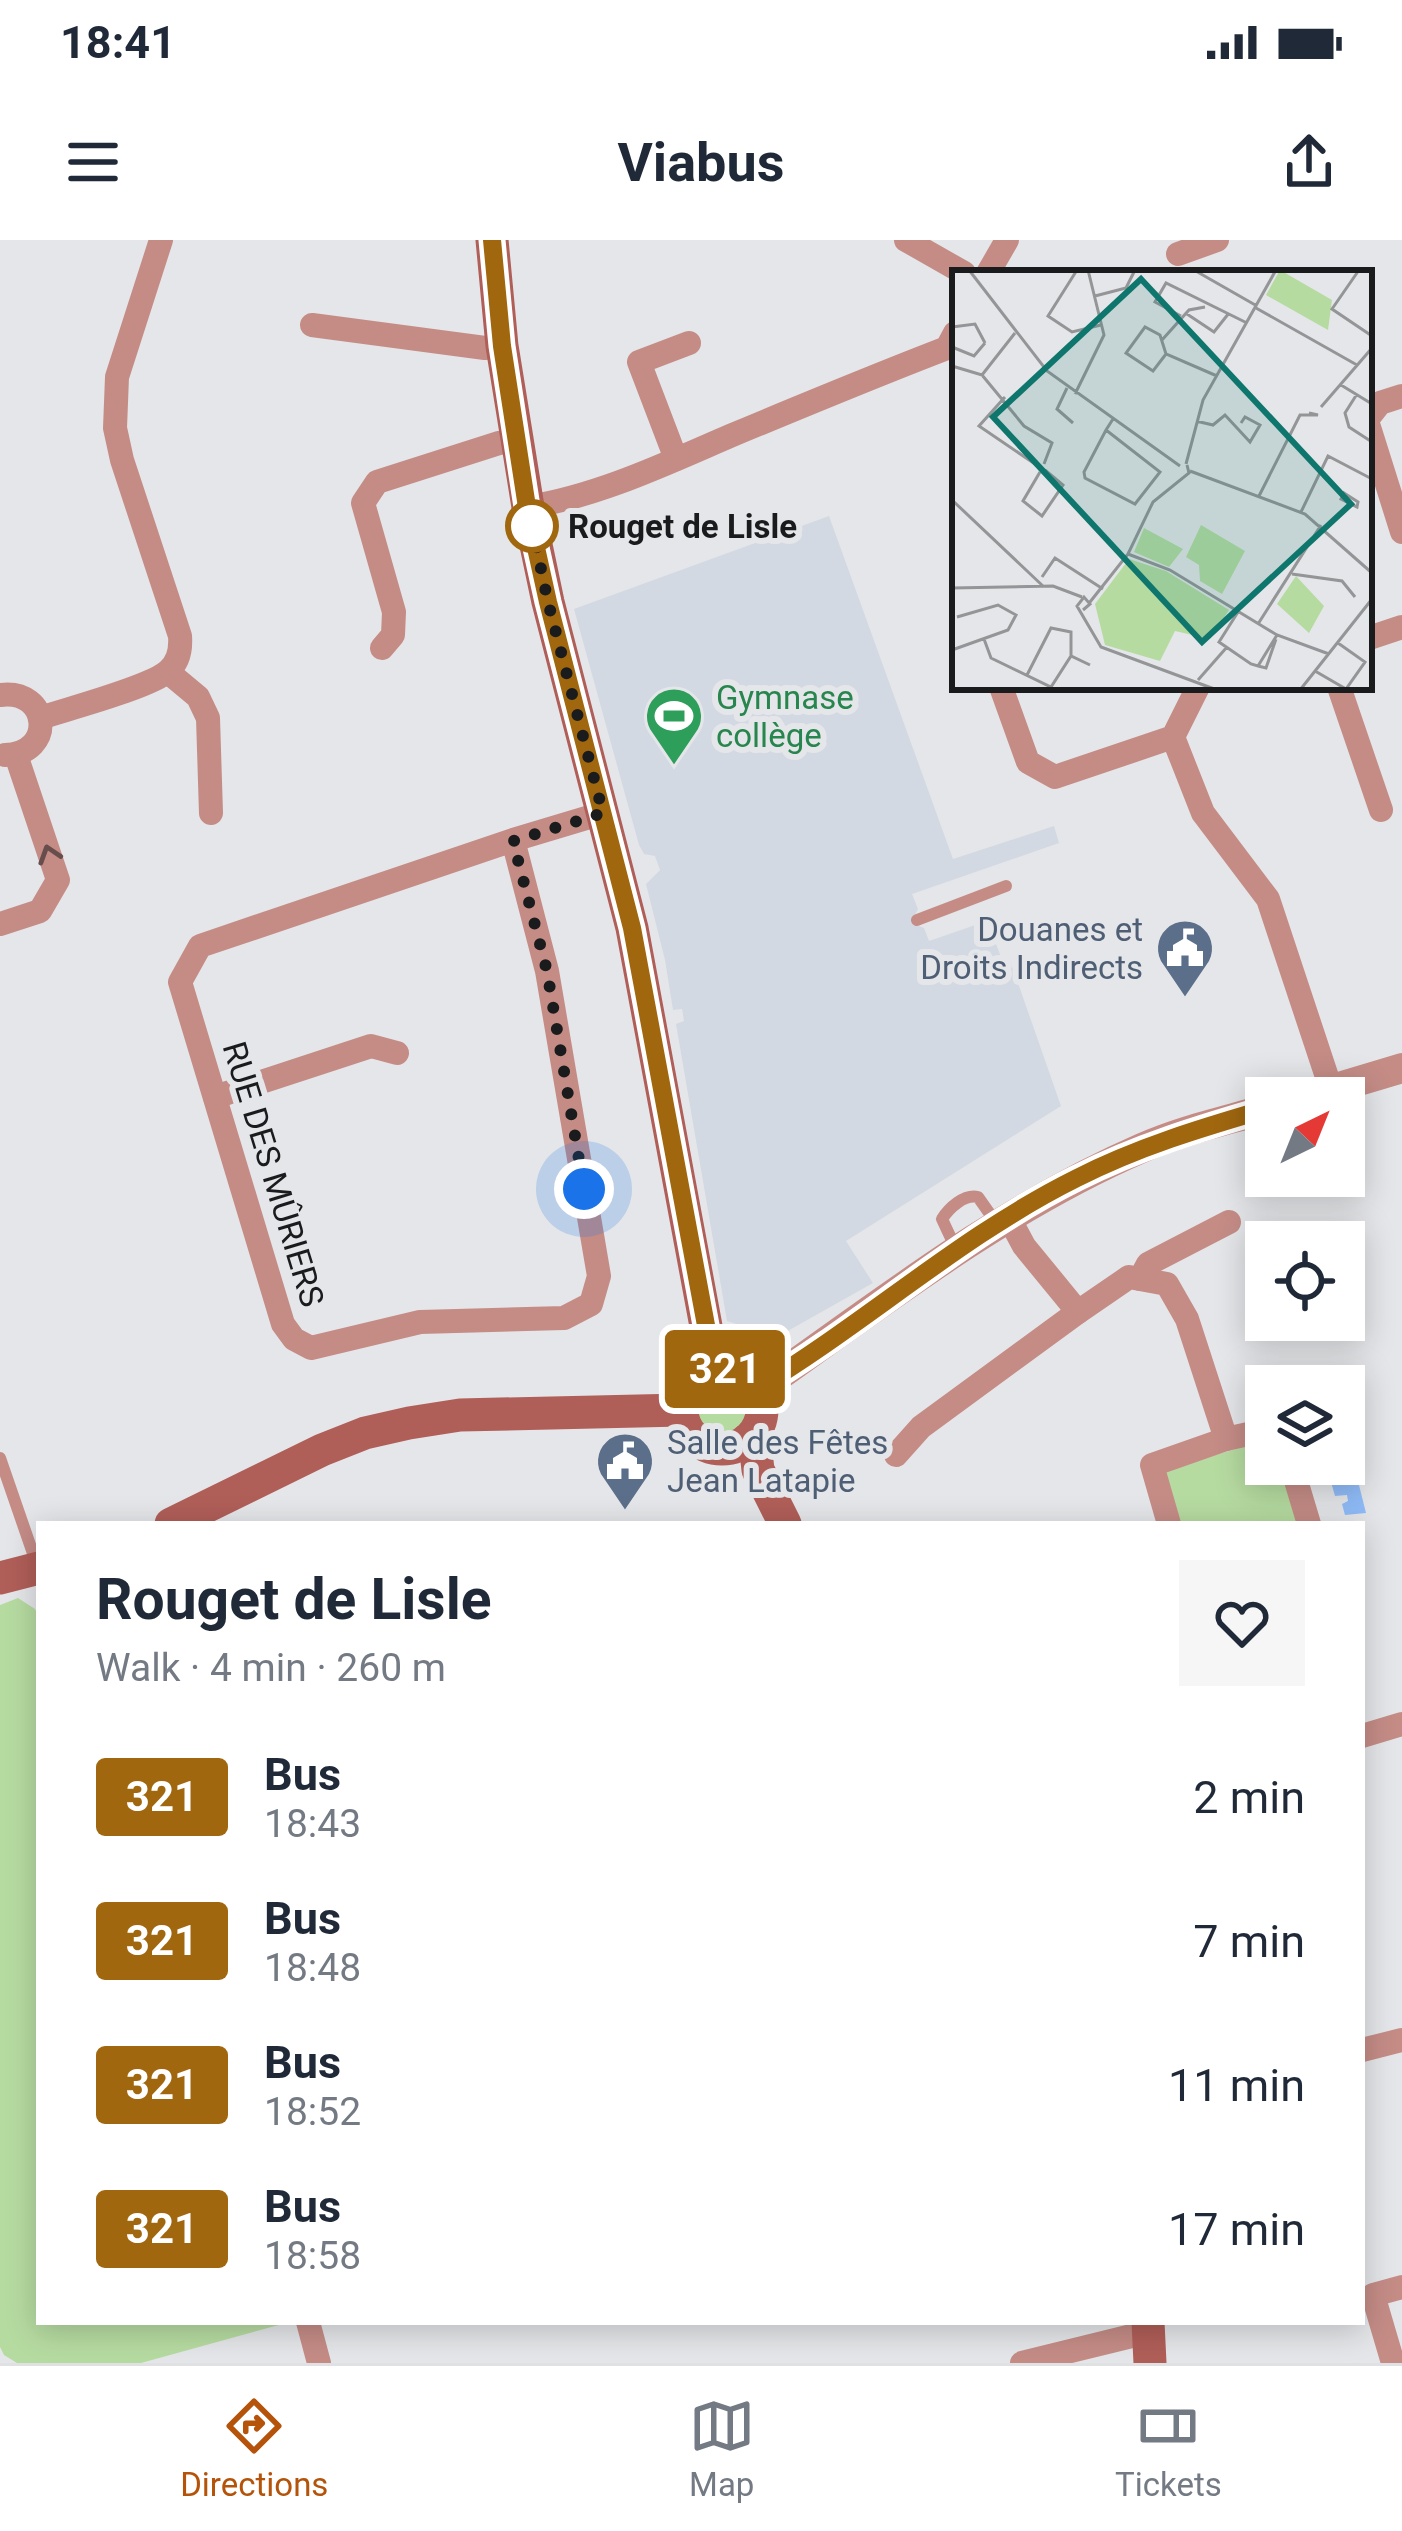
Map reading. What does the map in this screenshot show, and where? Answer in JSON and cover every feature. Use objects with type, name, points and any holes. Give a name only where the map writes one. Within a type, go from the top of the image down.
[{"type":"main road","points":[[492,240],[502,346],[527,507],[632,928],[707,1361],[687,1388],[682,1410],[687,1428],[700,1442],[745,1452]]},
{"type":"main road","points":[[707,1361],[744,1376],[756,1389],[760,1420],[745,1452]]},
{"type":"main road","points":[[177,1521],[322,1450],[409,1423],[460,1415],[682,1410]]},
{"type":"main road","points":[[745,1452],[783,1521]]},
{"type":"main road","points":[[0,1578],[36,1570]]},
{"type":"street","points":[[40,718],[158,679],[176,663],[181,649],[115,428],[117,377],[161,240]]},
{"type":"street","points":[[906,240],[959,270]]},
{"type":"street","points":[[990,270],[1007,240]]},
{"type":"street","points":[[1178,254],[1216,240]]},
{"type":"street","points":[[312,325],[485,348],[502,346]]},
{"type":"street","points":[[527,507],[586,494],[676,459],[947,348],[952,339]]},
{"type":"street","points":[[676,459],[629,365],[688,343]]},
{"type":"street","points":[[1372,413],[1380,404],[1402,396]]},
{"type":"street","points":[[1372,437],[1402,532]]},
{"type":"street","points":[[382,648],[393,635],[394,612],[363,503],[377,482],[515,442]]},
{"type":"street","points":[[1372,637],[1402,627]]},
{"type":"street","points":[[168,672],[198,697],[208,718],[211,813]]},
{"type":"street","points":[[1001,690],[1028,762],[1055,777],[1172,737],[1196,690]]},
{"type":"street","points":[[1340,690],[1381,810]]},
{"type":"street","points":[[0,695],[29,700],[40,718],[32,746],[8,755],[58,880],[40,911],[0,924]]},
{"type":"street","points":[[1172,737],[1203,813],[1268,899],[1312,1077]]},
{"type":"street","name":"RUE DES MÛRIERS","points":[[513,841],[547,971],[599,1276],[591,1304],[564,1318],[420,1322],[310,1348],[293,1339],[283,1324],[180,982],[200,946],[513,841],[603,813]]},
{"type":"street","points":[[215,1097],[371,1046],[398,1052]]},
{"type":"street","points":[[1365,1079],[1402,1068]]},
{"type":"street","points":[[756,1389],[957,1250],[1075,1179],[1146,1146],[1245,1115]]},
{"type":"street","points":[[1003,1221],[1078,1312]]},
{"type":"street","points":[[1140,1279],[1148,1264],[1229,1222]]},
{"type":"street","points":[[896,1455],[921,1427],[1129,1277],[1167,1284],[1186,1319],[1226,1439]]},
{"type":"street","points":[[1168,1521],[1152,1465],[1245,1435]]},
{"type":"street","points":[[1297,1485],[1308,1521]]},
{"type":"street","points":[[1365,1735],[1402,1724]]},
{"type":"street","points":[[1365,2049],[1402,2040]]},
{"type":"street","points":[[1393,2363],[1373,2296],[1402,2287]]},
{"type":"street","points":[[309,2325],[319,2363]]},
{"type":"street","points":[[1022,2363],[1148,2339]]},
{"type":"lane","points":[[917,920],[1006,886]]},
{"type":"lane","points":[[993,936],[1021,927]]},
{"type":"lane","points":[[0,1458],[36,1560]]},
{"type":"shaded area","points":[[829,516],[953,859],[1054,826],[1059,843],[912,894],[918,909],[915,915],[929,941],[987,921],[1003,962],[1010,960],[1061,1106],[846,1241],[873,1283],[777,1337],[727,1321],[676,1024],[684,1021],[682,1009],[673,1010],[646,884],[660,870],[655,856],[644,854],[639,845],[574,609]]},
{"type":"green space","points":[[720,1386],[738,1393],[745,1411],[738,1429],[720,1436],[702,1429],[695,1411],[702,1393]]},
{"type":"green space","points":[[1245,1446],[1245,1485],[1287,1485],[1298,1521],[1180,1521],[1165,1470]]},
{"type":"green space","points":[[18,1598],[36,1611],[36,2325],[279,2325],[141,2363],[17,2363],[0,2347],[0,1605]]},
{"type":"water","points":[[1332,1485],[1359,1485],[1366,1513],[1345,1515],[1342,1504],[1348,1501],[1347,1495],[1335,1496]]},
{"type":"bus line","name":"321","points":[[492,240],[502,346],[527,507],[632,928],[717,1369],[735,1371],[756,1389],[935,1264],[1075,1179],[1166,1138],[1245,1115]]},
{"type":"place","name":"Rouget de Lisle","points":[[532,526]]},
{"type":"place","name":"Gymnase collège","points":[[674,767]]},
{"type":"place","name":"Douanes et Droits Indirects","points":[[1185,999]]},
{"type":"place","name":"Salle des Fêtes Jean Latapie","points":[[625,1512]]},
{"type":"route","points":[[532,526],[603,813],[513,841],[547,971],[584,1189]]}]
